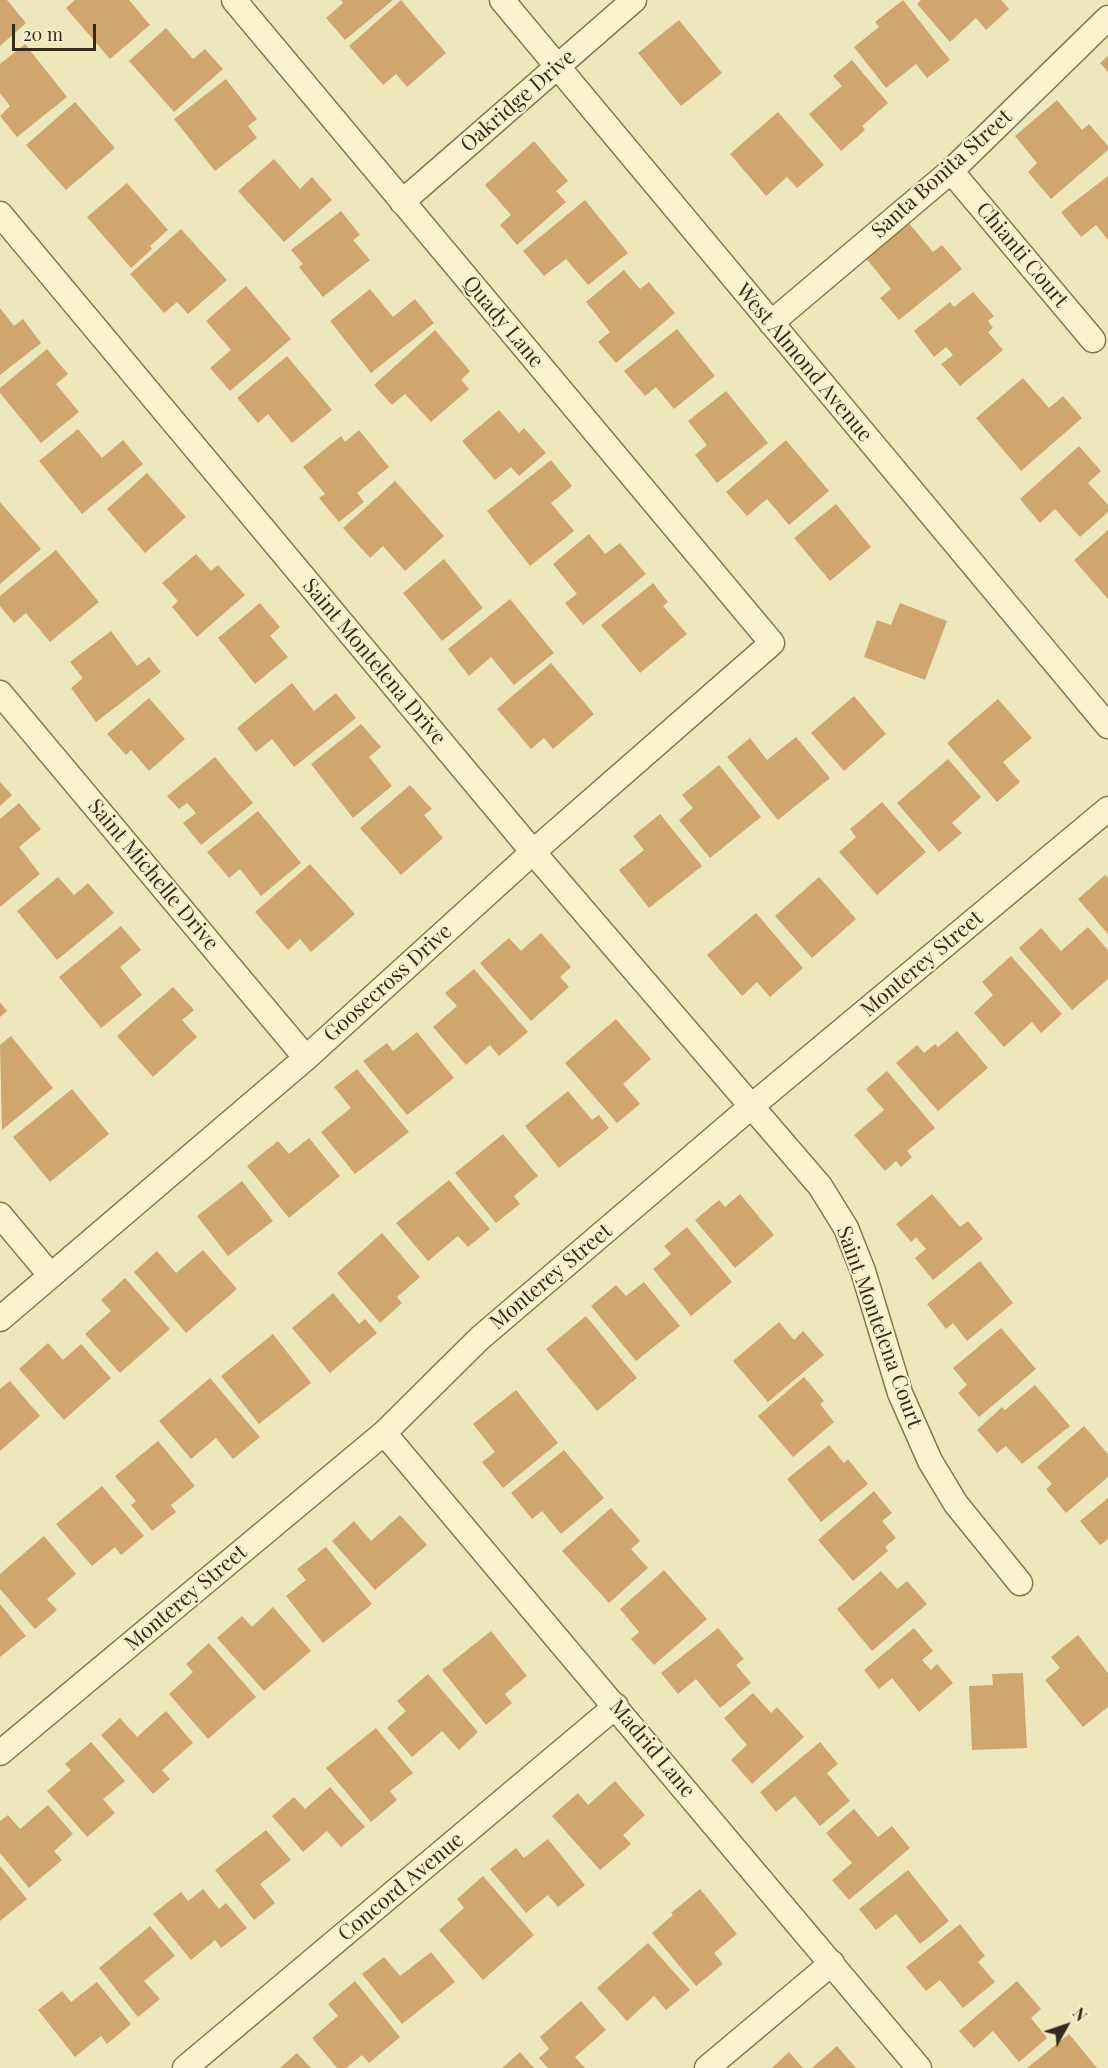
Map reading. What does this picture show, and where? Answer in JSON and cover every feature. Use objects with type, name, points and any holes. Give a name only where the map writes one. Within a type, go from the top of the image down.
[{"type":"street","name":"Quady Lane","points":[[234,0],[772,643]]},
{"type":"street","name":"West Almond Avenue","points":[[502,0],[1108,726]]},
{"type":"street","name":"Oakridge Drive","points":[[402,202],[634,0]]},
{"type":"street","name":"Santa Bonita Street","points":[[771,323],[951,171],[1108,18]]},
{"type":"street","name":"Chianti Court","points":[[951,171],[1093,340]]},
{"type":"street","name":"Saint Montelena Drive","points":[[0,214],[533,852],[753,1105]]},
{"type":"street","name":"Goosecross Drive","points":[[0,1319],[306,1058],[533,852],[772,643]]},
{"type":"street","name":"Saint Michelle Drive","points":[[0,693],[306,1058]]},
{"type":"street","name":"Monterey Street","points":[[0,1753],[384,1432],[480,1338],[753,1105],[1108,809]]},
{"type":"street","name":"Saint Montelena Court","points":[[753,1105],[820,1186],[846,1228],[863,1271],[900,1393],[930,1461],[956,1504],[1020,1583]]},
{"type":"street","points":[[0,1215],[51,1276]]},
{"type":"street","name":"Madrid Lane","points":[[384,1432],[919,2068]]},
{"type":"street","name":"Concord Avenue","points":[[185,2068],[616,1706]]},
{"type":"street","points":[[707,2068],[832,1963]]},
{"type":"building","points":[[0,0],[7,0],[26,23],[0,46]]},
{"type":"building","points":[[75,0],[129,0],[150,25],[110,59],[66,8]]},
{"type":"building","points":[[341,0],[393,0],[345,40],[326,18],[343,3]]},
{"type":"building","points":[[401,0],[446,53],[407,87],[396,74],[383,85],[349,46]]},
{"type":"building","points":[[903,0],[950,60],[927,78],[916,64],[886,88],[854,47],[879,27],[875,22]]},
{"type":"building","points":[[921,0],[1001,0],[1009,9],[986,30],[976,18],[950,42],[917,4]]},
{"type":"building","points":[[679,20],[722,73],[681,106],[638,53]]},
{"type":"building","points":[[166,28],[193,59],[205,49],[223,69],[174,112],[129,61]]},
{"type":"building","points":[[25,44],[67,97],[17,137],[0,116],[10,106],[0,93],[0,64]]},
{"type":"building","points":[[1108,56],[1108,72],[1100,63]]},
{"type":"building","points":[[852,60],[888,103],[862,126],[865,130],[841,151],[809,114],[842,86],[833,76]]},
{"type":"building","points":[[226,79],[257,119],[248,126],[257,138],[215,171],[174,119]]},
{"type":"building","points":[[1057,100],[1082,130],[1089,124],[1108,146],[1108,150],[1051,199],[1028,172],[1037,163],[1015,136]]},
{"type":"building","points":[[75,102],[115,148],[66,190],[26,145]]},
{"type":"building","points":[[778,112],[824,165],[797,188],[787,177],[766,196],[730,154]]},
{"type":"building","points":[[534,141],[568,181],[556,191],[566,202],[517,245],[500,225],[511,215],[485,185]]},
{"type":"building","points":[[274,159],[300,189],[312,177],[332,200],[284,242],[238,191]]},
{"type":"building","points":[[1108,176],[1108,240],[1096,225],[1081,237],[1061,212]]},
{"type":"building","points":[[127,183],[168,230],[131,268],[87,217]]},
{"type":"building","points":[[585,200],[628,253],[588,285],[566,259],[544,276],[523,251]]},
{"type":"building","points":[[341,211],[360,235],[353,240],[370,260],[323,297],[299,267],[303,264],[291,250]]},
{"type":"building","points":[[908,222],[933,252],[942,245],[962,269],[899,320],[880,298],[891,289],[865,257]]},
{"type":"building","points":[[181,229],[227,280],[188,314],[177,302],[164,313],[130,274]]},
{"type":"building","points":[[624,270],[640,289],[649,282],[675,313],[616,363],[598,342],[610,332],[586,302]]},
{"type":"building","points":[[246,286],[291,339],[230,391],[210,368],[231,350],[206,321]]},
{"type":"building","points":[[370,289],[393,317],[415,299],[434,323],[371,373],[330,321]]},
{"type":"building","points":[[973,292],[994,316],[988,321],[993,328],[988,332],[1003,350],[960,386],[941,364],[953,355],[946,347],[934,357],[914,331],[950,302],[954,307]]},
{"type":"building","points":[[0,308],[14,326],[23,319],[41,343],[0,375]]},
{"type":"building","points":[[677,329],[715,376],[674,409],[656,387],[645,396],[624,371]]},
{"type":"building","points":[[435,330],[470,371],[461,380],[469,389],[431,422],[405,394],[392,405],[374,385]]},
{"type":"building","points":[[47,349],[68,374],[56,384],[79,412],[41,443],[0,393],[0,388]]},
{"type":"building","points":[[287,356],[332,410],[292,443],[268,414],[258,423],[237,398]]},
{"type":"building","points":[[1023,378],[1049,408],[1063,396],[1082,418],[1021,471],[976,418]]},
{"type":"building","points":[[726,391],[768,443],[717,483],[695,455],[707,445],[688,421]]},
{"type":"building","points":[[499,410],[519,433],[524,428],[546,453],[519,476],[511,467],[495,480],[462,441]]},
{"type":"building","points":[[78,429],[102,458],[123,440],[143,464],[82,514],[39,461]]},
{"type":"building","points":[[359,430],[389,467],[357,493],[364,502],[339,522],[319,498],[325,494],[303,467],[341,436],[345,442]]},
{"type":"building","points":[[786,440],[829,491],[789,525],[767,499],[747,516],[726,492]]},
{"type":"building","points":[[1079,446],[1101,471],[1088,483],[1108,505],[1108,512],[1080,537],[1055,509],[1040,523],[1020,499]]},
{"type":"building","points":[[551,460],[572,486],[551,503],[574,531],[530,566],[487,511]]},
{"type":"building","points":[[147,473],[186,517],[145,553],[107,509]]},
{"type":"building","points":[[395,481],[444,536],[405,571],[383,546],[370,558],[343,528]]},
{"type":"building","points":[[0,502],[41,549],[0,584]]},
{"type":"building","points":[[836,504],[871,547],[830,581],[794,538]]},
{"type":"building","points":[[1108,530],[1108,599],[1074,560]]},
{"type":"building","points":[[589,534],[605,554],[620,543],[646,574],[583,625],[565,603],[577,594],[553,564]]},
{"type":"building","points":[[56,550],[99,602],[50,642],[26,613],[14,623],[0,606],[0,596]]},
{"type":"building","points":[[196,554],[211,571],[218,565],[245,595],[197,637],[172,607],[178,601],[162,583]]},
{"type":"building","points":[[444,559],[483,608],[442,641],[403,593]]},
{"type":"building","points":[[653,583],[668,602],[663,606],[687,634],[640,673],[601,625]]},
{"type":"building","points":[[510,599],[554,653],[514,685],[491,657],[469,676],[448,649]]},
{"type":"building","points":[[260,603],[280,627],[270,636],[288,657],[255,684],[218,638]]},
{"type":"building","points":[[900,603],[947,621],[925,680],[864,657],[877,620],[891,625]]},
{"type":"building","points":[[111,631],[137,666],[149,657],[161,672],[96,722],[71,688],[83,678],[70,662]]},
{"type":"building","points":[[551,663],[594,714],[553,749],[544,738],[531,749],[497,709]]},
{"type":"building","points":[[292,683],[314,711],[336,693],[356,718],[294,767],[272,739],[256,752],[237,728]]},
{"type":"building","points":[[854,696],[886,734],[844,771],[811,733]]},
{"type":"building","points":[[149,698],[185,739],[149,771],[131,750],[126,755],[107,734]]},
{"type":"building","points":[[998,699],[1032,738],[1003,762],[1020,782],[997,802],[947,743]]},
{"type":"building","points":[[361,724],[381,747],[369,757],[392,786],[353,818],[311,764]]},
{"type":"building","points":[[796,737],[830,778],[778,820],[727,757],[750,738],[767,760]]},
{"type":"building","points":[[215,757],[253,803],[201,845],[183,823],[196,813],[187,803],[179,809],[167,796]]},
{"type":"building","points":[[948,759],[981,797],[952,823],[962,833],[939,852],[897,803]]},
{"type":"building","points":[[719,765],[761,817],[710,858],[679,820],[693,808],[682,795]]},
{"type":"building","points":[[0,782],[12,795],[0,806]]},
{"type":"building","points":[[410,785],[432,809],[424,815],[443,838],[401,875],[360,828]]},
{"type":"building","points":[[882,802],[926,852],[877,895],[839,852],[856,837],[850,829]]},
{"type":"building","points":[[19,803],[41,829],[19,847],[40,874],[0,907],[0,819]]},
{"type":"building","points":[[258,811],[301,863],[261,896],[240,869],[229,878],[207,852]]},
{"type":"building","points":[[660,814],[702,866],[649,908],[619,870],[644,850],[633,836]]},
{"type":"building","points":[[310,864],[355,914],[311,952],[300,939],[288,950],[255,912]]},
{"type":"building","points":[[1105,875],[1108,878],[1108,934],[1078,899]]},
{"type":"building","points":[[58,877],[74,895],[88,883],[114,913],[57,960],[17,911]]},
{"type":"building","points":[[819,877],[856,919],[812,958],[775,916]]},
{"type":"building","points":[[756,913],[803,968],[770,997],[757,982],[742,996],[707,955]]},
{"type":"building","points":[[121,926],[141,950],[120,967],[142,995],[101,1028],[59,977]]},
{"type":"building","points":[[1088,927],[1108,950],[1108,979],[1072,1010],[1019,948],[1041,928],[1061,951]]},
{"type":"building","points":[[541,933],[571,967],[560,977],[569,987],[531,1021],[480,963],[509,938],[521,951]]},
{"type":"building","points":[[1011,956],[1062,1014],[1041,1033],[1032,1022],[1004,1047],[974,1013],[993,995],[982,982]]},
{"type":"building","points":[[474,969],[528,1032],[499,1056],[490,1045],[466,1065],[433,1027],[457,1006],[445,993]]},
{"type":"building","points":[[173,987],[194,1010],[182,1020],[197,1037],[153,1077],[117,1036]]},
{"type":"building","points":[[0,1002],[7,1011],[0,1017]]},
{"type":"building","points":[[616,1019],[651,1059],[623,1084],[640,1104],[617,1123],[565,1063]]},
{"type":"building","points":[[957,1031],[988,1068],[938,1111],[896,1063],[917,1045],[924,1053],[935,1044],[938,1047]]},
{"type":"building","points":[[417,1032],[454,1078],[407,1115],[363,1061],[387,1043],[393,1051]]},
{"type":"building","points":[[11,1036],[53,1088],[2,1130],[0,1045]]},
{"type":"building","points":[[357,1069],[409,1132],[355,1174],[321,1132],[351,1108],[334,1087]]},
{"type":"building","points":[[887,1071],[935,1128],[907,1151],[912,1157],[901,1167],[896,1161],[885,1171],[854,1135],[884,1110],[866,1089]]},
{"type":"building","points":[[72,1089],[109,1134],[50,1182],[13,1137]]},
{"type":"building","points":[[568,1091],[592,1120],[599,1115],[609,1128],[559,1168],[525,1126]]},
{"type":"building","points":[[503,1134],[538,1176],[514,1196],[520,1204],[496,1223],[455,1173]]},
{"type":"building","points":[[309,1138],[340,1176],[289,1218],[247,1166],[278,1141],[289,1154]]},
{"type":"building","points":[[449,1180],[490,1229],[468,1247],[458,1236],[428,1261],[396,1223]]},
{"type":"building","points":[[242,1181],[273,1221],[228,1256],[197,1216]]},
{"type":"building","points":[[740,1194],[774,1235],[735,1268],[695,1220],[719,1200],[725,1207]]},
{"type":"building","points":[[932,1194],[960,1227],[968,1221],[983,1239],[933,1280],[915,1258],[926,1249],[916,1237],[911,1242],[896,1224]]},
{"type":"building","points":[[687,1227],[732,1282],[691,1316],[653,1269],[671,1254],[664,1246]]},
{"type":"building","points":[[382,1233],[420,1277],[397,1297],[402,1303],[380,1323],[337,1273]]},
{"type":"building","points":[[203,1250],[237,1289],[186,1333],[134,1272],[157,1251],[176,1273]]},
{"type":"building","points":[[980,1261],[1013,1303],[967,1341],[953,1323],[946,1329],[927,1304]]},
{"type":"building","points":[[125,1278],[170,1329],[120,1373],[85,1334],[111,1311],[101,1300]]},
{"type":"building","points":[[644,1282],[680,1326],[636,1361],[591,1306],[616,1285],[626,1296]]},
{"type":"building","points":[[333,1293],[359,1324],[365,1319],[377,1333],[330,1373],[292,1328]]},
{"type":"building","points":[[586,1316],[637,1378],[597,1411],[546,1349]]},
{"type":"building","points":[[779,1322],[794,1340],[803,1331],[824,1355],[768,1402],[733,1361]]},
{"type":"building","points":[[1001,1328],[1036,1369],[979,1417],[958,1393],[967,1385],[953,1368]]},
{"type":"building","points":[[273,1334],[311,1383],[259,1424],[221,1376]]},
{"type":"building","points":[[48,1343],[63,1360],[81,1344],[111,1378],[64,1420],[19,1369]]},
{"type":"building","points":[[804,1377],[824,1401],[820,1404],[834,1422],[793,1457],[758,1416]]},
{"type":"building","points":[[210,1378],[260,1437],[233,1459],[216,1438],[191,1459],[159,1421]]},
{"type":"building","points":[[10,1381],[40,1416],[0,1451],[0,1389]]},
{"type":"building","points":[[1035,1385],[1070,1426],[1022,1464],[1006,1446],[997,1453],[977,1430],[1002,1407],[1005,1410]]},
{"type":"building","points":[[516,1390],[558,1443],[503,1488],[482,1462],[495,1452],[473,1424]]},
{"type":"building","points":[[1084,1426],[1108,1454],[1108,1477],[1066,1513],[1046,1489],[1052,1484],[1037,1467]]},
{"type":"building","points":[[158,1441],[195,1486],[171,1505],[176,1512],[152,1531],[131,1505],[136,1501],[115,1476]]},
{"type":"building","points":[[829,1445],[844,1463],[848,1459],[868,1484],[821,1522],[787,1479]]},
{"type":"building","points":[[564,1450],[604,1498],[561,1534],[542,1511],[532,1519],[511,1493]]},
{"type":"building","points":[[102,1486],[144,1536],[121,1555],[115,1547],[92,1566],[56,1524]]},
{"type":"building","points":[[874,1491],[892,1513],[882,1521],[896,1538],[885,1547],[888,1551],[853,1581],[818,1540]]},
{"type":"building","points":[[1108,1498],[1108,1539],[1100,1545],[1080,1521]]},
{"type":"building","points":[[611,1508],[640,1541],[631,1549],[648,1568],[609,1603],[562,1551]]},
{"type":"building","points":[[400,1515],[427,1545],[375,1590],[332,1541],[354,1521],[371,1541]]},
{"type":"building","points":[[44,1536],[76,1574],[47,1599],[57,1610],[35,1629],[0,1589],[0,1574]]},
{"type":"building","points":[[326,1547],[372,1604],[323,1643],[286,1596],[306,1580],[297,1569]]},
{"type":"building","points":[[664,1570],[707,1619],[654,1665],[631,1639],[639,1632],[620,1609]]},
{"type":"building","points":[[881,1571],[897,1589],[907,1581],[927,1604],[872,1651],[837,1609]]},
{"type":"building","points":[[0,1604],[26,1636],[0,1657]]},
{"type":"building","points":[[273,1607],[311,1651],[264,1691],[217,1638],[242,1616],[252,1627]]},
{"type":"building","points":[[718,1628],[744,1659],[736,1665],[751,1683],[720,1708],[696,1679],[678,1694],[661,1673]]},
{"type":"building","points":[[914,1628],[933,1651],[922,1660],[931,1670],[937,1664],[953,1683],[919,1712],[892,1678],[879,1689],[864,1670]]},
{"type":"building","points":[[491,1631],[527,1676],[505,1694],[512,1703],[486,1725],[442,1670]]},
{"type":"building","points":[[1078,1635],[1108,1673],[1108,1707],[1083,1727],[1045,1680],[1060,1668],[1051,1657]]},
{"type":"building","points":[[209,1643],[256,1697],[208,1739],[169,1694],[193,1672],[186,1664]]},
{"type":"building","points":[[1023,1673],[1027,1748],[972,1750],[969,1686],[993,1685],[992,1674]]},
{"type":"building","points":[[428,1674],[478,1732],[459,1750],[442,1731],[412,1757],[387,1728],[406,1711],[397,1701]]},
{"type":"building","points":[[753,1693],[771,1713],[777,1707],[804,1737],[752,1784],[731,1760],[747,1745],[724,1718]]},
{"type":"building","points":[[166,1711],[193,1743],[162,1770],[170,1779],[153,1794],[101,1735],[120,1718],[137,1737]]},
{"type":"building","points":[[376,1728],[413,1773],[390,1791],[397,1800],[371,1822],[326,1768]]},
{"type":"building","points":[[91,1742],[125,1781],[103,1799],[115,1813],[87,1837],[47,1791],[71,1770],[65,1764]]},
{"type":"building","points":[[820,1742],[838,1764],[827,1773],[850,1801],[820,1826],[795,1796],[776,1812],[760,1792]]},
{"type":"building","points":[[615,1781],[645,1815],[623,1835],[631,1844],[600,1870],[552,1816],[578,1793],[588,1805]]},
{"type":"building","points":[[330,1787],[365,1827],[341,1847],[327,1831],[303,1852],[272,1816],[294,1797],[305,1809]]},
{"type":"building","points":[[48,1805],[73,1834],[54,1851],[62,1860],[29,1888],[0,1853],[0,1821],[8,1815],[20,1829]]},
{"type":"building","points":[[854,1809],[878,1837],[892,1826],[910,1848],[849,1900],[832,1880],[852,1863],[826,1833]]},
{"type":"building","points":[[266,1830],[291,1860],[260,1884],[275,1903],[254,1920],[215,1870]]},
{"type":"building","points":[[548,1839],[585,1885],[558,1907],[548,1895],[526,1913],[490,1869],[516,1848],[524,1858]]},
{"type":"building","points":[[0,1866],[27,1899],[0,1921]]},
{"type":"building","points":[[908,1870],[949,1921],[920,1944],[896,1914],[876,1930],[859,1909]]},
{"type":"building","points":[[483,1876],[534,1935],[483,1980],[439,1930],[464,1908],[457,1899]]},
{"type":"building","points":[[203,1889],[219,1909],[226,1903],[247,1928],[221,1948],[215,1940],[191,1960],[153,1914],[181,1892],[188,1901]]},
{"type":"building","points":[[700,1889],[737,1934],[714,1953],[723,1964],[696,1986],[652,1933],[673,1915],[671,1913]]},
{"type":"building","points":[[960,1924],[985,1956],[978,1962],[995,1982],[963,2008],[940,1980],[926,1991],[906,1967]]},
{"type":"building","points":[[150,1926],[175,1956],[144,1981],[160,1999],[138,2017],[99,1968]]},
{"type":"building","points":[[648,1943],[690,1990],[666,2010],[654,1996],[627,2021],[597,1988]]},
{"type":"building","points":[[431,1952],[455,1982],[402,2024],[362,1974],[384,1957],[400,1976]]},
{"type":"building","points":[[355,1981],[400,2037],[369,2063],[362,2055],[346,2068],[337,2068],[312,2038],[338,2016],[328,2004]]},
{"type":"building","points":[[1017,1981],[1041,2009],[1031,2018],[1047,2038],[1019,2062],[993,2031],[974,2048],[959,2031]]},
{"type":"building","points":[[97,1982],[131,2024],[107,2044],[101,2036],[75,2057],[38,2010],[62,1991],[71,2002]]},
{"type":"building","points":[[581,2001],[606,2030],[575,2057],[585,2068],[548,2068],[539,2058],[549,2049],[540,2037]]},
{"type":"building","points":[[1069,2034],[1097,2068],[1027,2068]]},
{"type":"building","points":[[837,2046],[856,2068],[812,2068]]},
{"type":"building","points":[[520,2052],[534,2068],[502,2068]]},
{"type":"building","points":[[789,2052],[803,2068],[772,2068]]},
{"type":"building","points":[[297,2053],[311,2068],[280,2068]]}]
